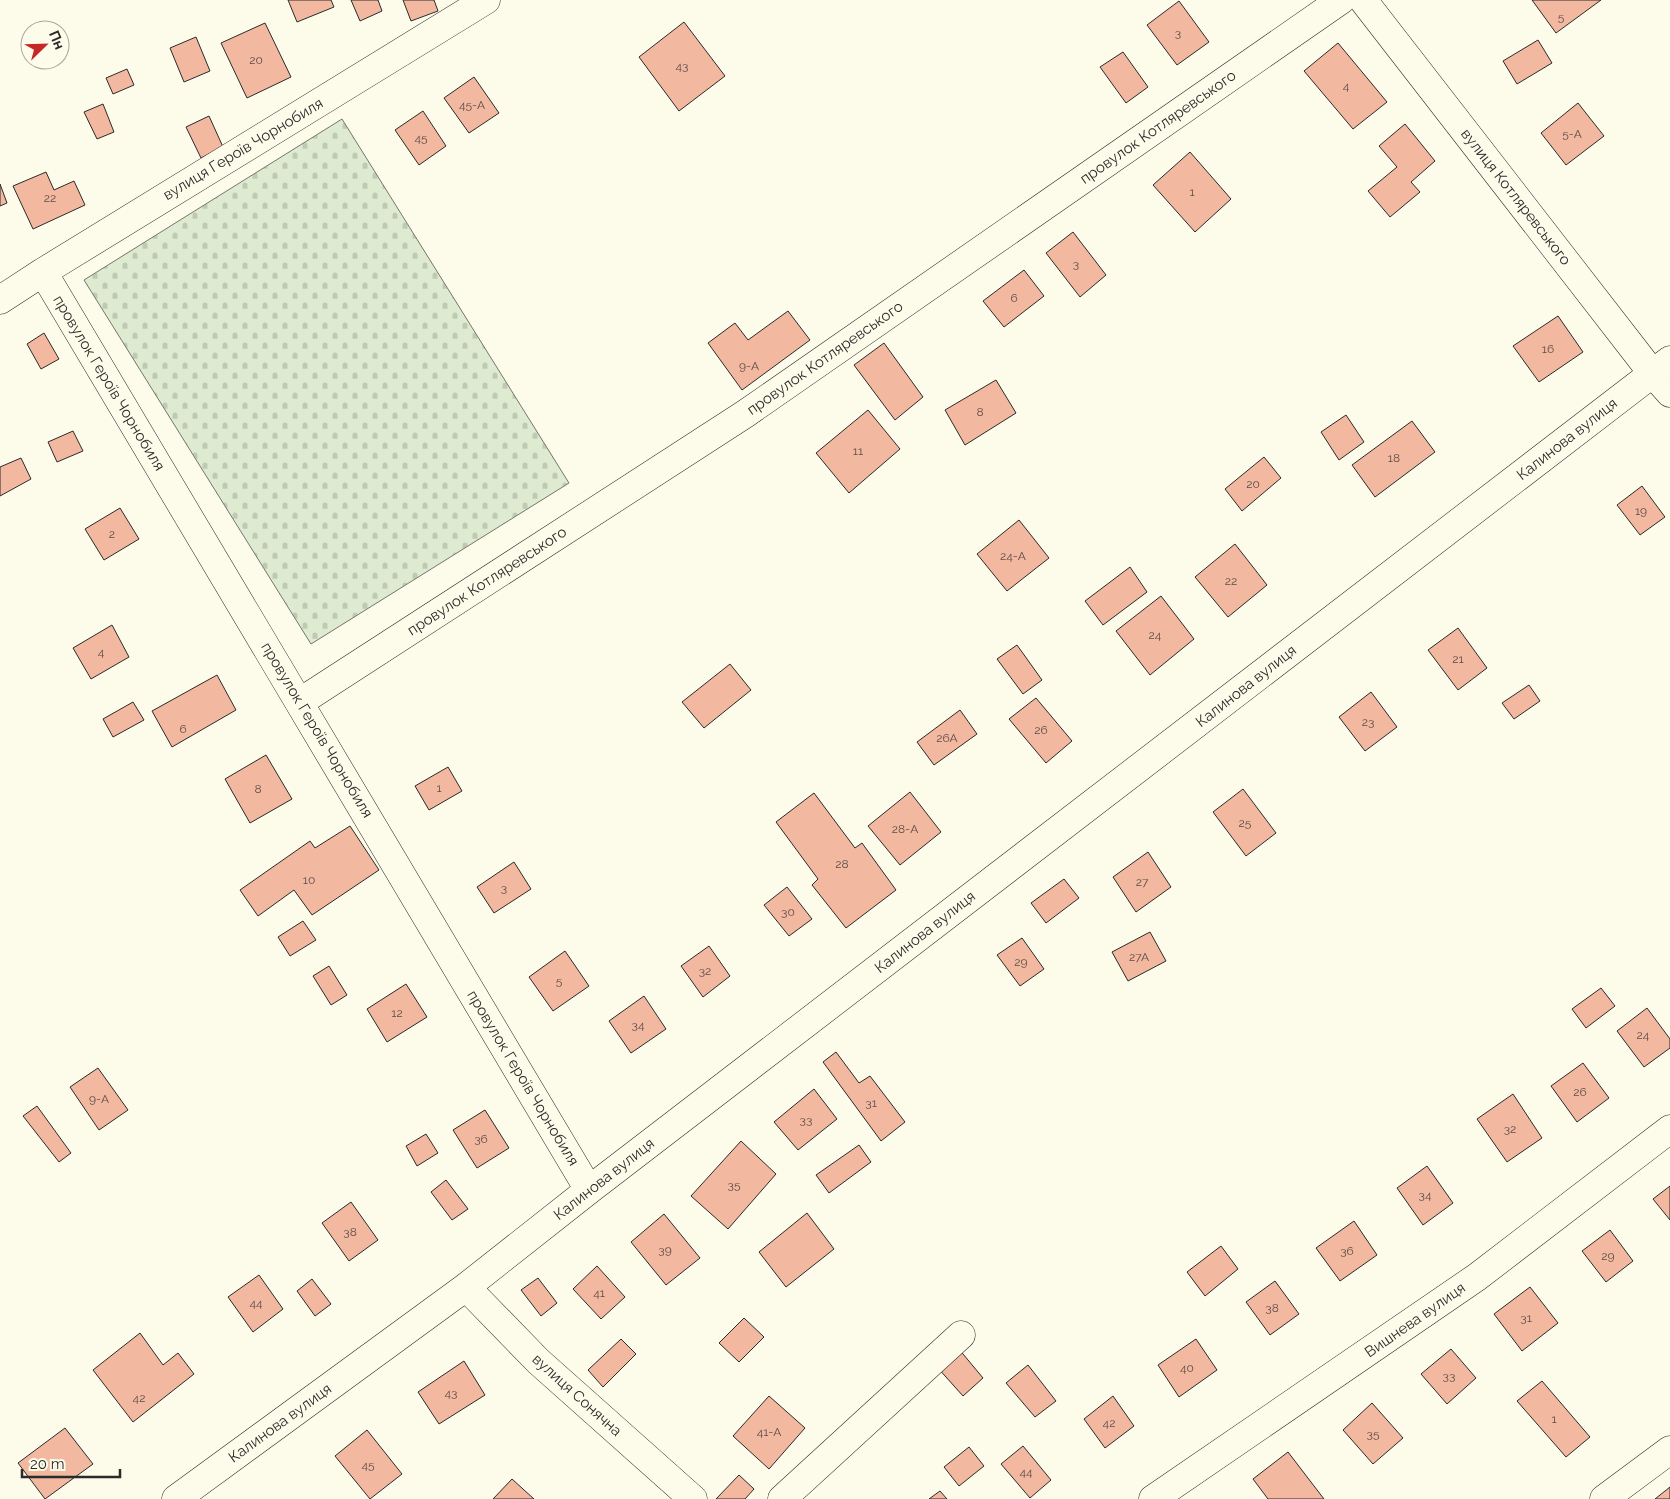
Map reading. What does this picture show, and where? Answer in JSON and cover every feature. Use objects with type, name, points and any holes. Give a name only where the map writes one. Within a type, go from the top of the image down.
[{"type":"street","name":"вулиця Героїв Чорнобиля","points":[[0,300],[42,272],[486,0]]},
{"type":"street","name":"провулок Котляревського","points":[[300,702],[745,414],[1341,0]]},
{"type":"street","name":"вулиця Котляревського","points":[[1364,0],[1664,376]]},
{"type":"street","name":"провулок Героїв Чорнобиля","points":[[42,272],[300,702],[589,1190]]},
{"type":"street","name":"Калинова вулиця","points":[[176,1499],[466,1287],[589,1190],[1664,376]]},
{"type":"street","name":"Вишнева вулиця","points":[[1153,1499],[1477,1277],[1670,1129]]},
{"type":"street","name":"вулиця Сонячна","points":[[466,1287],[538,1361],[693,1499]]},
{"type":"street","points":[[782,1499],[961,1335]]},
{"type":"street","points":[[1604,1499],[1670,1450]]},
{"type":"green space","points":[[342,119],[569,483],[311,644],[84,280]]},
{"type":"building","points":[[288,0],[331,0],[334,7],[297,22]]},
{"type":"building","points":[[351,0],[378,0],[382,11],[360,21]]},
{"type":"building","points":[[403,0],[434,0],[438,11],[411,21]]},
{"type":"building","points":[[1532,0],[1601,0],[1556,33]]},
{"type":"building","points":[[1179,1],[1209,42],[1177,65],[1147,25]]},
{"type":"building","points":[[684,22],[725,76],[679,111],[639,57]]},
{"type":"building","points":[[265,23],[291,77],[247,98],[221,43]]},
{"type":"building","points":[[196,37],[210,71],[184,82],[170,48]]},
{"type":"building","points":[[1538,40],[1552,63],[1517,84],[1503,61]]},
{"type":"building","points":[[1338,43],[1387,102],[1353,129],[1304,71]]},
{"type":"building","points":[[1123,52],[1148,87],[1126,103],[1100,67]]},
{"type":"building","points":[[127,69],[134,85],[113,94],[106,78]]},
{"type":"building","points":[[474,77],[499,113],[469,133],[444,98]]},
{"type":"building","points":[[1578,103],[1604,136],[1566,165],[1541,133]]},
{"type":"building","points":[[103,104],[114,132],[97,139],[84,112]]},
{"type":"building","points":[[423,111],[446,146],[419,165],[395,130]]},
{"type":"building","points":[[209,116],[223,147],[201,158],[186,127]]},
{"type":"building","points":[[1405,124],[1435,161],[1411,182],[1420,192],[1390,217],[1368,191],[1397,167],[1379,146]]},
{"type":"building","points":[[1190,152],[1231,199],[1195,232],[1153,185]]},
{"type":"building","points":[[46,172],[54,190],[74,181],[85,205],[33,229],[13,186]]},
{"type":"building","points":[[0,184],[7,203],[0,206]]},
{"type":"building","points":[[1073,232],[1106,275],[1080,297],[1046,253]]},
{"type":"building","points":[[1024,270],[1044,296],[1004,327],[983,301]]},
{"type":"building","points":[[788,311],[810,340],[742,390],[708,343],[735,323],[748,340]]},
{"type":"building","points":[[1558,316],[1583,352],[1539,382],[1513,346]]},
{"type":"building","points":[[44,333],[59,359],[41,369],[27,344]]},
{"type":"building","points":[[884,343],[923,397],[895,420],[854,365]]},
{"type":"building","points":[[996,380],[1016,413],[965,445],[945,410]]},
{"type":"building","points":[[868,410],[900,449],[849,493],[816,453]]},
{"type":"building","points":[[1346,415],[1364,442],[1339,460],[1321,432]]},
{"type":"building","points":[[1412,421],[1435,452],[1375,497],[1352,465]]},
{"type":"building","points":[[73,431],[83,451],[57,462],[48,442]]},
{"type":"building","points":[[1264,457],[1281,478],[1242,511],[1225,489]]},
{"type":"building","points":[[21,458],[31,479],[0,496],[0,467]]},
{"type":"building","points":[[1642,486],[1665,517],[1640,535],[1617,505]]},
{"type":"building","points":[[120,508],[139,539],[104,560],[85,529]]},
{"type":"building","points":[[1019,520],[1049,558],[1007,591],[977,554]]},
{"type":"building","points":[[1235,544],[1267,585],[1228,617],[1195,577]]},
{"type":"building","points":[[1130,567],[1147,592],[1103,625],[1085,601]]},
{"type":"building","points":[[1161,596],[1194,639],[1150,675],[1116,631]]},
{"type":"building","points":[[112,625],[129,657],[91,679],[73,648]]},
{"type":"building","points":[[1458,628],[1487,668],[1458,690],[1428,650]]},
{"type":"building","points":[[1017,645],[1042,680],[1023,694],[997,659]]},
{"type":"building","points":[[730,664],[751,690],[704,728],[682,702]]},
{"type":"building","points":[[217,675],[236,710],[172,747],[152,711]]},
{"type":"building","points":[[1529,685],[1540,701],[1514,719],[1502,703]]},
{"type":"building","points":[[1371,692],[1397,727],[1365,751],[1339,717]]},
{"type":"building","points":[[1036,698],[1072,741],[1046,763],[1009,719]]},
{"type":"building","points":[[133,702],[144,720],[113,737],[103,719]]},
{"type":"building","points":[[960,710],[977,734],[934,765],[917,742]]},
{"type":"building","points":[[266,755],[292,799],[250,823],[225,779]]},
{"type":"building","points":[[448,767],[462,791],[429,810],[415,786]]},
{"type":"building","points":[[1243,789],[1276,833],[1246,856],[1213,812]]},
{"type":"building","points":[[910,792],[941,832],[900,865],[868,826]]},
{"type":"building","points":[[814,793],[855,848],[862,843],[896,890],[846,928],[812,885],[818,879],[776,822]]},
{"type":"building","points":[[350,826],[379,870],[312,915],[294,890],[258,916],[240,890],[310,841],[315,848]]},
{"type":"building","points":[[1148,852],[1171,887],[1136,912],[1113,877]]},
{"type":"building","points":[[514,862],[531,889],[494,913],[477,887]]},
{"type":"building","points":[[1064,879],[1079,898],[1046,923],[1031,903]]},
{"type":"building","points":[[787,887],[812,919],[789,936],[764,905]]},
{"type":"building","points":[[303,921],[316,940],[290,956],[278,937]]},
{"type":"building","points":[[1150,932],[1166,961],[1128,981],[1112,952]]},
{"type":"building","points":[[1022,938],[1044,969],[1020,986],[997,955]]},
{"type":"building","points":[[709,946],[730,976],[703,997],[681,966]]},
{"type":"building","points":[[565,951],[589,986],[553,1011],[529,977]]},
{"type":"building","points":[[329,966],[347,995],[331,1005],[313,976]]},
{"type":"building","points":[[406,984],[427,1017],[387,1042],[367,1009]]},
{"type":"building","points":[[1601,988],[1615,1006],[1586,1028],[1572,1009]]},
{"type":"building","points":[[644,996],[666,1029],[631,1053],[609,1021]]},
{"type":"building","points":[[1647,1008],[1670,1039],[1670,1048],[1644,1067],[1617,1031]]},
{"type":"building","points":[[836,1052],[859,1083],[870,1076],[905,1122],[881,1141],[823,1062]]},
{"type":"building","points":[[1583,1063],[1609,1098],[1577,1122],[1551,1086]]},
{"type":"building","points":[[98,1068],[128,1110],[99,1130],[70,1087]]},
{"type":"building","points":[[814,1089],[837,1119],[798,1150],[774,1122]]},
{"type":"building","points":[[1513,1094],[1542,1138],[1507,1162],[1477,1119]]},
{"type":"building","points":[[37,1106],[71,1153],[59,1162],[23,1116]]},
{"type":"building","points":[[485,1110],[509,1148],[477,1168],[453,1130]]},
{"type":"building","points":[[426,1134],[438,1153],[417,1166],[406,1146]]},
{"type":"building","points":[[741,1141],[776,1174],[728,1229],[691,1196]]},
{"type":"building","points":[[859,1145],[871,1162],[829,1193],[816,1175]]},
{"type":"building","points":[[1427,1166],[1453,1203],[1423,1225],[1397,1188]]},
{"type":"building","points":[[446,1180],[468,1209],[452,1220],[431,1192]]},
{"type":"building","points":[[1670,1186],[1670,1220],[1653,1199]]},
{"type":"building","points":[[351,1202],[378,1240],[349,1261],[322,1223]]},
{"type":"building","points":[[807,1213],[834,1249],[786,1287],[759,1252]]},
{"type":"building","points":[[664,1214],[700,1258],[666,1285],[631,1242]]},
{"type":"building","points":[[1354,1221],[1377,1255],[1340,1281],[1316,1248]]},
{"type":"building","points":[[1610,1230],[1633,1261],[1606,1282],[1582,1251]]},
{"type":"building","points":[[1221,1246],[1238,1269],[1205,1296],[1187,1272]]},
{"type":"building","points":[[597,1266],[625,1297],[601,1319],[573,1289]]},
{"type":"building","points":[[259,1275],[283,1309],[253,1332],[228,1297]]},
{"type":"building","points":[[538,1278],[557,1303],[541,1316],[521,1290]]},
{"type":"building","points":[[312,1279],[331,1304],[315,1316],[297,1291]]},
{"type":"building","points":[[1275,1281],[1299,1314],[1270,1335],[1246,1302]]},
{"type":"building","points":[[1530,1287],[1558,1323],[1522,1351],[1494,1314]]},
{"type":"building","points":[[744,1318],[764,1337],[739,1362],[719,1343]]},
{"type":"building","points":[[140,1333],[163,1365],[178,1353],[194,1374],[133,1422],[93,1370]]},
{"type":"building","points":[[621,1339],[636,1354],[603,1387],[588,1370]]},
{"type":"building","points":[[1196,1339],[1217,1370],[1179,1397],[1158,1365]]},
{"type":"building","points":[[958,1348],[983,1378],[963,1396],[937,1367]]},
{"type":"building","points":[[1451,1349],[1476,1378],[1447,1404],[1421,1374]]},
{"type":"building","points":[[464,1361],[485,1395],[439,1424],[418,1392]]},
{"type":"building","points":[[1028,1365],[1056,1401],[1035,1417],[1006,1383]]},
{"type":"building","points":[[1542,1381],[1590,1437],[1566,1457],[1517,1401]]},
{"type":"building","points":[[769,1396],[805,1428],[769,1469],[733,1436]]},
{"type":"building","points":[[1113,1396],[1134,1426],[1105,1448],[1084,1419]]},
{"type":"building","points":[[1372,1403],[1403,1438],[1373,1464],[1343,1430]]},
{"type":"building","points":[[65,1428],[93,1464],[45,1499],[18,1463]]},
{"type":"building","points":[[367,1430],[402,1474],[370,1499],[335,1456]]},
{"type":"building","points":[[1023,1446],[1051,1480],[1030,1498],[1001,1464]]},
{"type":"building","points":[[969,1447],[984,1466],[959,1486],[944,1467]]},
{"type":"building","points":[[1288,1452],[1324,1499],[1268,1499],[1253,1479]]},
{"type":"building","points":[[739,1475],[754,1489],[745,1499],[716,1499]]},
{"type":"building","points":[[512,1479],[534,1499],[493,1499]]},
{"type":"building","points":[[1670,1487],[1670,1499],[1655,1499]]},
{"type":"building","points":[[940,1491],[947,1499],[929,1499]]}]
